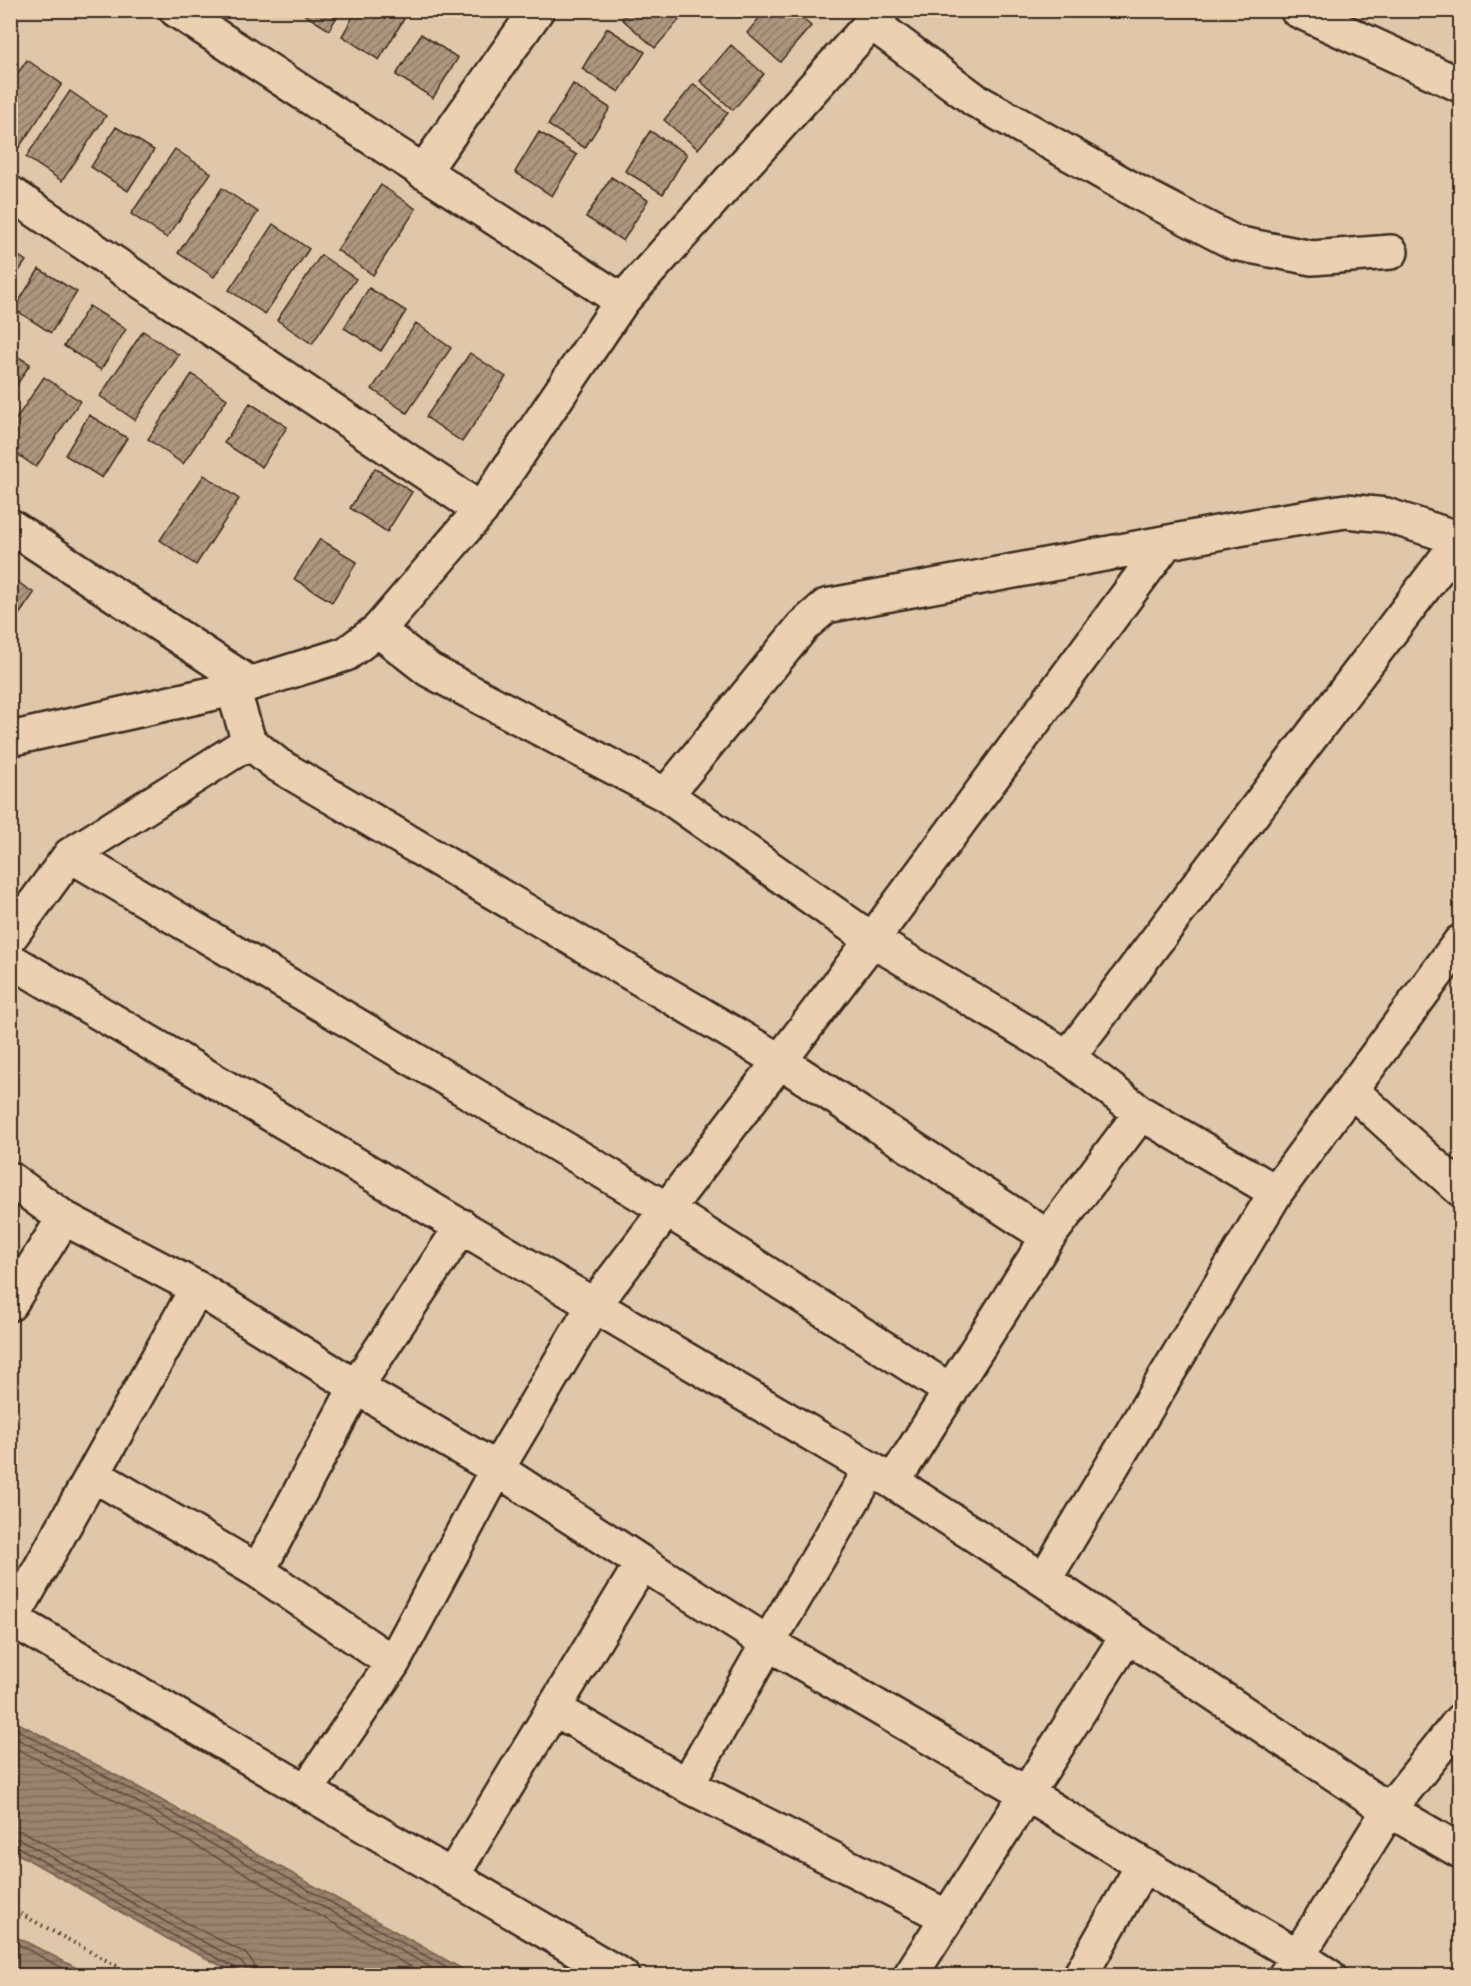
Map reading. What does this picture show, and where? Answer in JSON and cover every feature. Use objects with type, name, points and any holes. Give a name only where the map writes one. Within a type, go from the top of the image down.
[{"type":"street","points":[[176,10],[622,301]]},
{"type":"street","points":[[423,172],[537,10]]},
{"type":"street","points":[[1297,10],[1461,85]]},
{"type":"street","points":[[10,937],[70,855],[243,711],[346,654],[389,638],[481,510],[622,301],[877,17],[975,100],[1139,193],[1235,243],[1312,258],[1391,252]]},
{"type":"street","points":[[10,193],[481,510]]},
{"type":"street","points":[[666,795],[803,626],[826,606],[1346,511],[1386,515],[1460,540],[1068,1057]]},
{"type":"street","points":[[10,526],[243,711],[278,765],[780,1061],[1048,1237]]},
{"type":"street","points":[[306,1791],[393,1663],[497,1469],[594,1305],[872,940],[1166,543]]},
{"type":"street","points":[[389,638],[429,670],[666,795],[872,940],[1068,1057],[1141,1113],[1276,1192]]},
{"type":"street","points":[[10,740],[243,711]]},
{"type":"street","points":[[70,855],[666,1209],[951,1391]]},
{"type":"street","points":[[1044,1580],[1276,1192],[1461,942]]},
{"type":"street","points":[[10,960],[882,1476],[1128,1635],[1389,1810],[1461,1851]]},
{"type":"street","points":[[1351,1090],[1461,1189]]},
{"type":"street","points":[[687,1785],[768,1643],[882,1476],[951,1391],[1048,1237],[1141,1113]]},
{"type":"street","points":[[10,1179],[64,1218],[197,1288],[356,1387],[497,1469],[768,1643],[1027,1794],[1143,1865],[1291,1966],[1329,1976]]},
{"type":"street","points":[[10,1304],[64,1218]]},
{"type":"street","points":[[258,1571],[356,1387],[462,1226]]},
{"type":"street","points":[[197,1288],[94,1475],[11,1619],[622,1976]]},
{"type":"street","points":[[94,1475],[258,1571],[393,1663]]},
{"type":"street","points":[[452,1876],[642,1563]]},
{"type":"street","points":[[910,1976],[1128,1635]]},
{"type":"street","points":[[553,1708],[687,1785],[947,1917]]},
{"type":"street","points":[[1291,1966],[1389,1810],[1461,1721]]},
{"type":"street","points":[[1080,1976],[1143,1865]]},
{"type":"path","points":[[10,1908],[135,1976]]},
{"type":"water","points":[[11,1719],[138,1787],[473,1975],[239,1975],[168,1939],[11,1850]]},
{"type":"water","points":[[11,1934],[90,1975],[11,1975]]},
{"type":"building","points":[[297,10],[341,10],[329,30]]},
{"type":"building","points":[[357,10],[390,10],[404,19],[379,60],[342,36]]},
{"type":"building","points":[[629,10],[685,10],[686,12],[655,48],[622,19]]},
{"type":"building","points":[[766,10],[793,10],[811,26],[780,62],[747,33]]},
{"type":"building","points":[[607,28],[645,52],[619,92],[582,69]]},
{"type":"building","points":[[421,34],[458,58],[433,98],[396,75]]},
{"type":"building","points":[[731,45],[764,74],[733,110],[700,81]]},
{"type":"building","points":[[27,60],[62,84],[18,149],[10,144],[10,84]]},
{"type":"building","points":[[573,84],[610,108],[585,148],[548,125]]},
{"type":"building","points":[[694,84],[728,113],[698,149],[664,120]]},
{"type":"building","points":[[70,91],[106,116],[62,181],[26,157]]},
{"type":"building","points":[[116,127],[154,150],[128,191],[91,167]]},
{"type":"building","points":[[650,131],[687,154],[663,194],[625,171]]},
{"type":"building","points":[[539,132],[577,155],[552,196],[515,172]]},
{"type":"building","points":[[175,149],[211,173],[167,238],[131,214]]},
{"type":"building","points":[[611,177],[648,200],[623,241],[586,217]]},
{"type":"building","points":[[381,185],[416,209],[373,275],[337,250]]},
{"type":"building","points":[[222,188],[258,212],[214,277],[178,253]]},
{"type":"building","points":[[273,224],[309,249],[265,314],[229,290]]},
{"type":"building","points":[[10,250],[26,261],[10,284]]},
{"type":"building","points":[[321,255],[356,279],[312,344],[277,320]]},
{"type":"building","points":[[39,269],[77,292],[51,333],[14,309]]},
{"type":"building","points":[[369,288],[406,311],[381,351],[344,328]]},
{"type":"building","points":[[89,306],[126,329],[101,370],[64,346]]},
{"type":"building","points":[[416,323],[451,348],[407,413],[372,389]]},
{"type":"building","points":[[143,331],[179,355],[135,420],[100,396]]},
{"type":"building","points":[[10,352],[30,364],[10,396]]},
{"type":"building","points":[[470,353],[506,377],[462,442],[426,417]]},
{"type":"building","points":[[192,374],[227,399],[183,464],[148,439]]},
{"type":"building","points":[[44,377],[80,401],[36,467],[10,449],[10,428]]},
{"type":"building","points":[[250,403],[287,427],[262,467],[224,443]]},
{"type":"building","points":[[89,415],[127,438],[102,478],[65,455]]},
{"type":"building","points":[[375,468],[412,492],[387,532],[350,508]]},
{"type":"building","points":[[204,475],[239,499],[196,565],[160,540]]},
{"type":"building","points":[[320,539],[357,562],[332,602],[294,579]]},
{"type":"building","points":[[10,577],[34,593],[10,628]]}]
